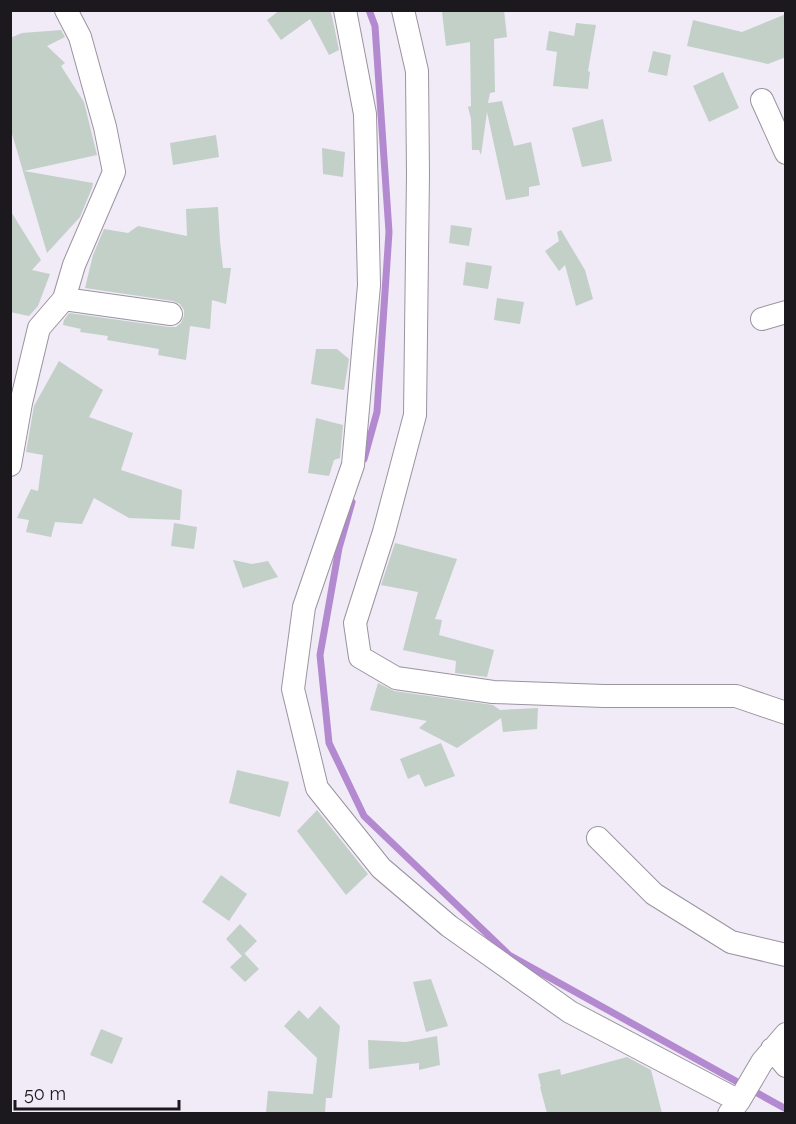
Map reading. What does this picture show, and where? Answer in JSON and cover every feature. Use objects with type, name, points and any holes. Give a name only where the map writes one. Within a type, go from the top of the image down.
[{"type":"street","points":[[10,465],[21,403],[39,328],[64,298],[74,265],[114,172],[105,127],[80,37],[66,10]]},
{"type":"street","points":[[345,10],[365,114],[369,285],[353,465],[304,607],[293,689],[317,788],[381,868],[449,926],[570,1012],[737,1103],[776,1053]]},
{"type":"street","points":[[403,10],[417,72],[415,415],[384,532],[355,623],[360,657],[396,678],[493,692],[604,696],[736,696],[786,713]]},
{"type":"street","points":[[762,100],[786,153]]},
{"type":"street","points":[[64,298],[171,314]]},
{"type":"street","points":[[762,319],[786,312]]},
{"type":"street","points":[[598,838],[654,894],[732,942],[786,956]]},
{"type":"building","points":[[280,10],[330,10],[339,50],[329,55],[310,19],[281,40],[267,20]]},
{"type":"building","points":[[504,10],[507,37],[494,39],[495,92],[490,93],[488,103],[502,101],[514,146],[531,142],[540,185],[529,187],[529,196],[506,200],[487,112],[481,155],[479,150],[472,150],[471,119],[468,107],[471,106],[470,42],[446,46],[442,12]]},
{"type":"building","points":[[786,14],[786,57],[768,64],[687,46],[693,20],[742,32]]},
{"type":"building","points":[[576,23],[596,25],[588,71],[590,72],[588,89],[553,86],[557,52],[546,50],[549,31],[574,36]]},
{"type":"building","points":[[61,30],[65,37],[47,46],[65,63],[61,66],[84,102],[97,155],[24,171],[93,183],[80,217],[47,253],[10,127],[10,38],[22,33]]},
{"type":"building","points":[[653,51],[671,55],[667,76],[648,72]]},
{"type":"building","points":[[723,72],[739,108],[709,122],[693,86]]},
{"type":"building","points":[[603,119],[612,161],[582,167],[572,128]]},
{"type":"building","points":[[216,135],[219,157],[173,165],[170,143]]},
{"type":"building","points":[[322,148],[345,152],[343,177],[323,174]]},
{"type":"building","points":[[218,207],[223,268],[231,268],[226,304],[212,300],[210,329],[190,326],[186,360],[158,355],[159,349],[107,340],[108,336],[80,332],[81,329],[63,325],[69,313],[176,327],[181,323],[184,310],[180,304],[173,301],[85,288],[93,255],[104,229],[128,233],[138,226],[187,236],[186,209]]},
{"type":"building","points":[[10,210],[41,260],[32,270],[50,274],[38,306],[29,316],[10,312]]},
{"type":"building","points":[[451,225],[472,228],[469,246],[449,243]]},
{"type":"building","points":[[561,230],[585,270],[593,299],[576,306],[565,265],[559,271],[545,251],[559,241],[557,232]]},
{"type":"building","points":[[466,262],[492,266],[488,289],[463,285]]},
{"type":"building","points":[[497,298],[524,302],[520,324],[494,320]]},
{"type":"building","points":[[316,349],[337,349],[349,359],[344,390],[311,384]]},
{"type":"building","points":[[59,361],[103,390],[89,417],[133,433],[121,470],[182,490],[180,520],[129,518],[94,498],[82,524],[55,522],[51,537],[26,532],[29,520],[17,518],[31,489],[38,491],[43,455],[26,452],[34,406]]},
{"type":"building","points":[[316,418],[343,425],[340,458],[334,460],[329,476],[308,473]]},
{"type":"building","points":[[174,523],[197,527],[194,549],[171,546]]},
{"type":"building","points":[[395,543],[457,559],[435,619],[442,620],[439,635],[494,650],[487,677],[455,673],[456,661],[403,650],[418,592],[381,585]]},
{"type":"building","points":[[233,560],[252,564],[268,561],[278,577],[243,588]]},
{"type":"building","points":[[378,683],[394,691],[493,705],[500,710],[538,708],[537,729],[503,732],[501,718],[457,748],[419,728],[427,721],[370,710]]},
{"type":"building","points":[[441,743],[455,776],[425,787],[419,774],[408,779],[400,759]]},
{"type":"building","points":[[237,770],[289,782],[280,817],[229,803]]},
{"type":"building","points":[[317,810],[368,874],[346,895],[297,831]]},
{"type":"building","points":[[221,875],[247,894],[229,921],[202,902]]},
{"type":"building","points":[[240,924],[257,941],[244,954],[259,969],[245,982],[230,967],[242,956],[226,939]]},
{"type":"building","points":[[431,979],[448,1026],[426,1032],[413,982]]},
{"type":"building","points":[[320,1006],[340,1026],[332,1098],[326,1098],[325,1113],[266,1113],[268,1091],[313,1094],[317,1058],[284,1026],[299,1010],[308,1019]]},
{"type":"building","points":[[101,1029],[123,1038],[112,1064],[90,1055]]},
{"type":"building","points":[[437,1036],[440,1065],[419,1070],[419,1063],[369,1069],[368,1040],[406,1042]]},
{"type":"building","points":[[627,1057],[651,1070],[662,1113],[547,1113],[538,1074],[560,1069],[561,1075]]},
{"type":"waterway","points":[[364,459],[377,412],[389,232],[375,26],[369,10]]},
{"type":"waterway","points":[[352,502],[339,548],[320,655],[329,743],[364,816],[509,955],[786,1109]]}]
